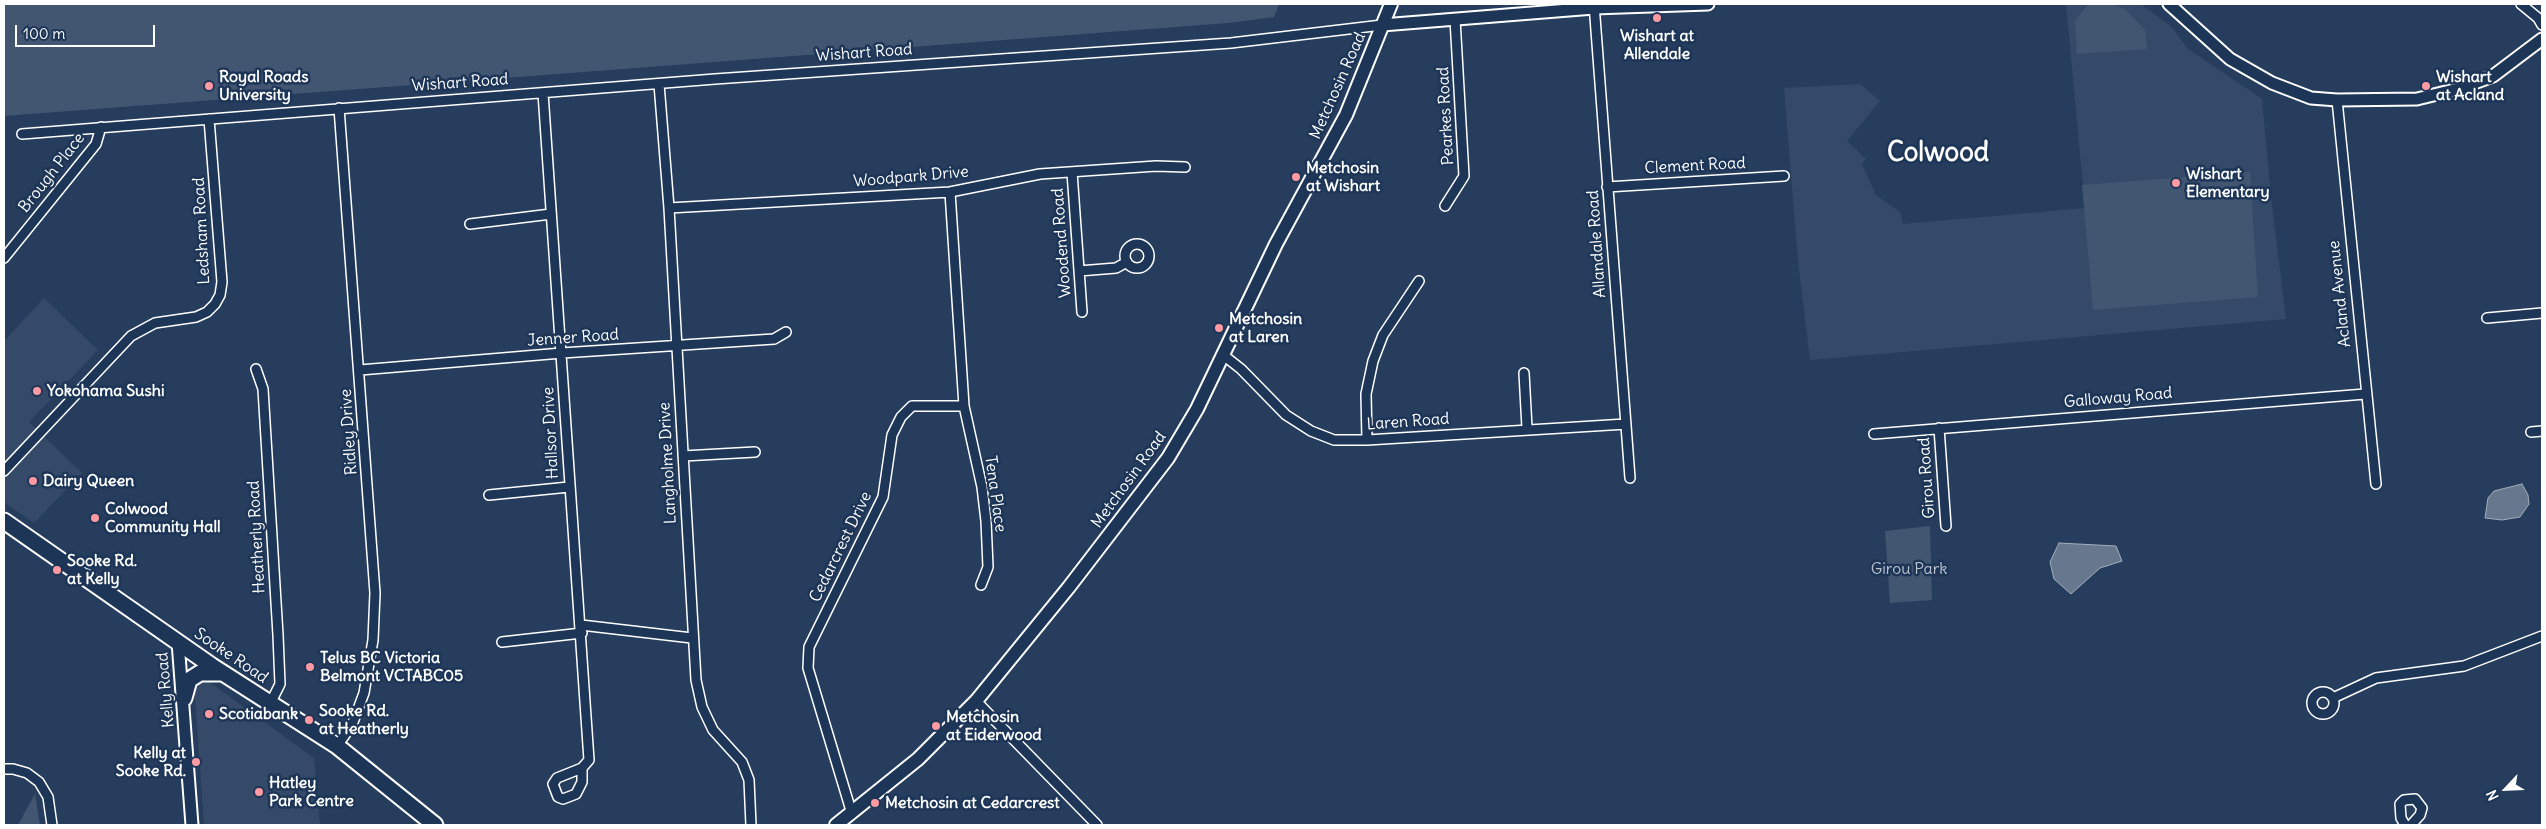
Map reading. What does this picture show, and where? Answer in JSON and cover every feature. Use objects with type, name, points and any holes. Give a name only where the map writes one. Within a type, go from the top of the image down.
[{"type":"main road","name":"Metchosin Road","points":[[836,825],[918,759],[976,701],[1065,591],[1168,458],[1197,409],[1276,244],[1346,115],[1391,4]]},
{"type":"main road","name":"Sooke Road","points":[[4,521],[224,674],[336,746],[435,825]]},
{"type":"main road","points":[[184,698],[189,680],[200,673],[224,674]]},
{"type":"street","name":"Wishart Road","points":[[22,134],[339,108],[1231,43],[1382,25],[1594,6],[1708,4]]},
{"type":"street","points":[[2169,4],[2230,59],[2265,79],[2311,98],[2337,100],[2418,99],[2458,89],[2493,76],[2542,39]]},
{"type":"street","points":[[2521,4],[2538,18],[2542,25]]},
{"type":"street","name":"Allandale Road","points":[[1594,6],[1630,478]]},
{"type":"street","name":"Pearkes Road","points":[[1445,206],[1464,176],[1455,19]]},
{"type":"street","name":"Langholme Drive","points":[[659,84],[669,208],[692,638],[696,680],[702,707],[713,730],[742,762],[749,780],[751,825]]},
{"type":"street","name":"Hallsor Drive","points":[[543,93],[589,760],[582,768]]},
{"type":"street","name":"Acland Avenue","points":[[2337,100],[2365,394],[2376,484]]},
{"type":"street","name":"Ridley Drive","points":[[336,746],[352,724],[364,693],[373,640],[375,593],[360,370],[339,108]]},
{"type":"street","name":"Ledsham Road","points":[[4,471],[132,336],[154,323],[196,317],[207,312],[220,295],[222,282],[209,119]]},
{"type":"street","name":"Brough Place","points":[[4,258],[96,144],[101,127]]},
{"type":"street","name":"Woodpark Drive","points":[[669,208],[950,192],[1040,174],[1156,166],[1185,167]]},
{"type":"street","name":"Woodend Road","points":[[1072,172],[1082,312]]},
{"type":"street","name":"Clement Road","points":[[1607,187],[1784,176]]},
{"type":"street","points":[[950,192],[964,406]]},
{"type":"street","points":[[470,224],[551,214]]},
{"type":"street","points":[[1079,271],[1116,268],[1127,262]]},
{"type":"street","points":[[1367,440],[1366,394],[1373,361],[1383,335],[1419,282]]},
{"type":"street","points":[[2488,318],[2542,313]]},
{"type":"street","name":"Jenner Road","points":[[360,370],[562,353],[774,340],[786,332]]},
{"type":"street","name":"Laren Road","points":[[1222,354],[1241,368],[1286,415],[1311,431],[1334,440],[1367,440],[1527,428],[1626,424]]},
{"type":"street","name":"Heatherly Road","points":[[256,368],[263,389],[278,635],[280,684],[270,704]]},
{"type":"street","points":[[1524,373],[1527,428]]},
{"type":"street","name":"Galloway Road","points":[[1874,434],[2365,394]]},
{"type":"street","name":"Cedarcrest Drive","points":[[852,814],[808,668],[809,647],[883,498],[892,435],[900,416],[912,406],[964,406]]},
{"type":"street","name":"Tena Place","points":[[964,406],[982,487],[986,522],[988,567],[981,585]]},
{"type":"street","name":"Girou Road","points":[[1939,428],[1946,526]]},
{"type":"street","points":[[2531,432],[2542,431]]},
{"type":"street","points":[[683,456],[755,452]]},
{"type":"street","points":[[489,495],[569,487]]},
{"type":"street","points":[[502,642],[581,629],[692,638]]},
{"type":"street","points":[[2334,698],[2376,678],[2464,666],[2542,636]]},
{"type":"street","name":"Kelly Road","points":[[178,642],[184,698],[192,825]]},
{"type":"street","points":[[976,701],[1098,825]]},
{"type":"street","points":[[4,769],[13,769],[27,773],[39,782],[48,797],[52,825]]},
{"type":"street","points":[[2405,825],[2399,811],[2400,804],[2404,800],[2415,799],[2422,808],[2420,814],[2411,825]]},
{"type":"shaded area","points":[[2066,4],[2141,4],[2172,27],[2187,48],[2262,99],[2271,197],[2286,319],[1810,360],[1798,261],[1784,88],[1860,84],[1880,101],[1847,141],[1866,159],[1862,164],[1876,195],[1901,213],[1903,224],[2085,208]]},
{"type":"shaded area","points":[[44,298],[98,350],[29,422],[82,473],[34,523],[4,502],[4,341]]},
{"type":"shaded area","points":[[2522,484],[2528,495],[2529,504],[2520,517],[2502,520],[2485,518],[2488,498],[2494,491]]},
{"type":"shaded area","points":[[2059,543],[2116,546],[2122,561],[2100,568],[2071,594],[2054,579],[2050,562]]},
{"type":"shaded area","name":"Hatley Park Centre","points":[[204,678],[314,758],[320,825],[204,825],[194,684]]},
{"type":"green space","name":"Royal Roads University","points":[[4,4],[1279,4],[1274,17],[1228,23],[4,116]]},
{"type":"green space","points":[[2112,4],[2125,9],[2145,30],[2147,49],[2077,54],[2075,21],[2088,5]]},
{"type":"green space","points":[[2250,172],[2258,297],[2093,310],[2082,185]]},
{"type":"green space","name":"Girou Park","points":[[1930,526],[1932,600],[1890,603],[1885,531]]},
{"type":"green space","points":[[35,794],[40,825],[18,825],[25,812]]},
{"type":"place","name":"Wishart at Allendale","points":[[1657,18]]},
{"type":"place","name":"Royal Roads University","points":[[209,86]]},
{"type":"place","name":"Wishart at Acland","points":[[2426,86]]},
{"type":"place","name":"Metchosin at Wishart","points":[[1296,177]]},
{"type":"place","name":"Wishart Elementary","points":[[2176,183]]},
{"type":"place","name":"Metchosin at Laren","points":[[1219,328]]},
{"type":"place","name":"Yokohama Sushi","points":[[37,391]]},
{"type":"place","name":"Dairy Queen","points":[[33,481]]},
{"type":"place","name":"Colwood Community Hall","points":[[95,518]]},
{"type":"place","name":"Sooke Rd. at Kelly","points":[[57,570]]},
{"type":"place","name":"Telus BC Victoria Belmont VCTABC05","points":[[310,667]]},
{"type":"place","name":"Scotiabank","points":[[209,714]]},
{"type":"place","name":"Sooke Rd. at Heatherly","points":[[309,720]]},
{"type":"place","name":"Metchosin at Eiderwood","points":[[936,726]]},
{"type":"place","name":"Kelly at Sooke Rd.","points":[[196,762]]},
{"type":"place","name":"Hatley Park Centre","points":[[259,792]]},
{"type":"place","name":"Metchosin at Cedarcrest","points":[[875,803]]},
{"type":"district","name":"Colwood","points":[[1938,154]]}]
